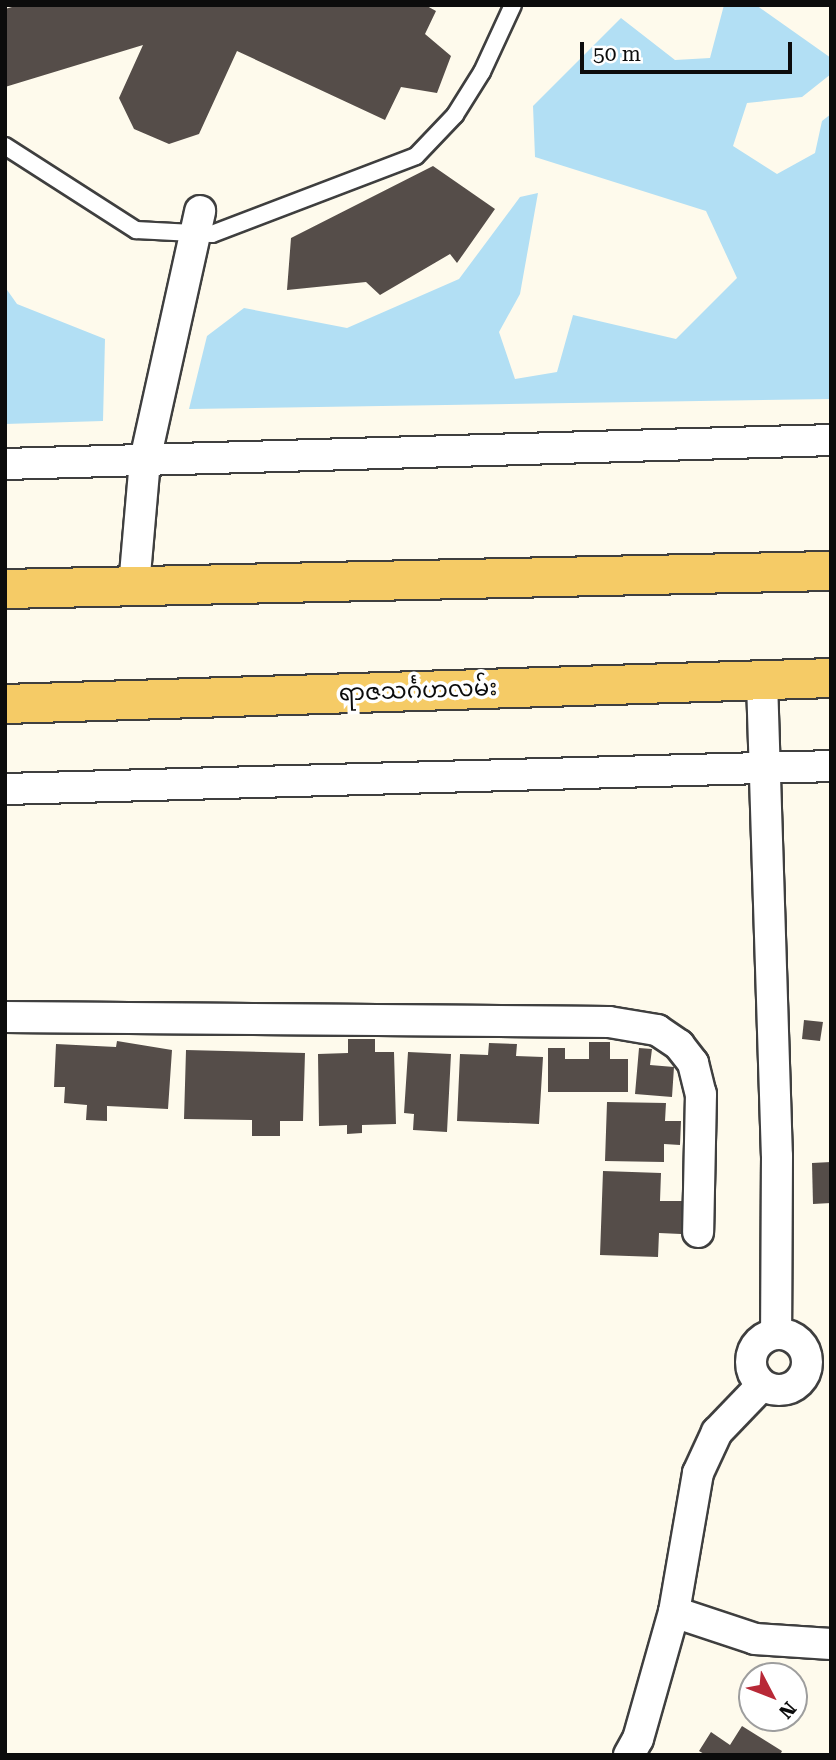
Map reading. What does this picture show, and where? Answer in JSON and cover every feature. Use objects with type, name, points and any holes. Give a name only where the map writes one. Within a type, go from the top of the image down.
[{"type":"main road","points":[[5,589],[831,571]]},
{"type":"main road","name":"ရာဇသင်္ဂဟလမ်း","points":[[5,704],[831,678]]},
{"type":"street","points":[[134,586],[145,460],[198,223]]},
{"type":"street","points":[[5,464],[831,440]]},
{"type":"street","points":[[762,681],[767,768],[777,1156],[776,1333]]},
{"type":"street","points":[[5,789],[831,766]]},
{"type":"street","points":[[5,1017],[609,1023],[657,1030],[693,1063],[701,1094],[698,1232]]},
{"type":"street","points":[[776,1333],[797,1339],[804,1347],[807,1369],[802,1379],[783,1390],[762,1385],[751,1366],[751,1354],[765,1337],[776,1333]]},
{"type":"street","points":[[629,1755],[638,1739],[674,1612],[698,1473],[717,1432],[762,1385]]},
{"type":"street","points":[[674,1612],[755,1639],[831,1644]]},
{"type":"lane","points":[[5,146],[136,230],[198,223],[212,234],[416,156],[455,115],[482,72],[513,5]]},
{"type":"water","points":[[724,5],[756,5],[831,58],[831,74],[802,97],[747,103],[733,146],[777,174],[815,153],[822,121],[831,114],[831,399],[189,409],[207,336],[244,308],[347,328],[459,279],[520,197],[538,193],[520,294],[499,332],[515,379],[557,372],[573,315],[676,339],[737,278],[706,211],[535,157],[533,106],[621,18],[675,60],[710,58]]},
{"type":"water","points":[[5,287],[17,304],[105,339],[103,421],[5,424]]},
{"type":"building","points":[[19,5],[425,5],[436,11],[425,34],[451,56],[437,93],[401,87],[385,120],[237,51],[199,134],[169,144],[134,129],[119,98],[143,45],[5,87],[5,9]]},
{"type":"building","points":[[433,166],[495,209],[457,263],[450,254],[380,295],[366,282],[287,290],[291,238]]},
{"type":"building","points":[[804,1020],[823,1022],[820,1041],[802,1039]]},
{"type":"building","points":[[348,1039],[375,1039],[375,1052],[394,1052],[396,1124],[362,1125],[362,1133],[347,1134],[347,1125],[319,1126],[318,1054],[348,1053]]},
{"type":"building","points":[[117,1041],[172,1050],[168,1109],[107,1106],[107,1121],[86,1120],[87,1105],[64,1103],[65,1087],[54,1087],[56,1044],[116,1047]]},
{"type":"building","points":[[589,1042],[610,1042],[610,1059],[628,1059],[628,1092],[548,1092],[548,1048],[565,1048],[565,1059],[589,1059]]},
{"type":"building","points":[[489,1043],[517,1044],[516,1056],[543,1057],[539,1124],[457,1121],[460,1054],[488,1055]]},
{"type":"building","points":[[639,1048],[652,1049],[650,1065],[674,1067],[672,1097],[635,1094]]},
{"type":"building","points":[[186,1050],[305,1053],[303,1121],[280,1121],[280,1136],[252,1136],[252,1120],[184,1119]]},
{"type":"building","points":[[408,1052],[451,1054],[447,1132],[413,1130],[414,1114],[404,1113]]},
{"type":"building","points":[[607,1102],[666,1103],[665,1121],[681,1121],[680,1145],[664,1144],[664,1162],[605,1161]]},
{"type":"building","points":[[831,1162],[831,1203],[813,1204],[812,1163]]},
{"type":"building","points":[[603,1171],[661,1173],[660,1201],[683,1201],[681,1234],[659,1233],[658,1257],[600,1255]]},
{"type":"building","points":[[711,1732],[730,1745],[738,1732],[752,1732],[782,1751],[780,1755],[706,1755],[699,1751]]}]
